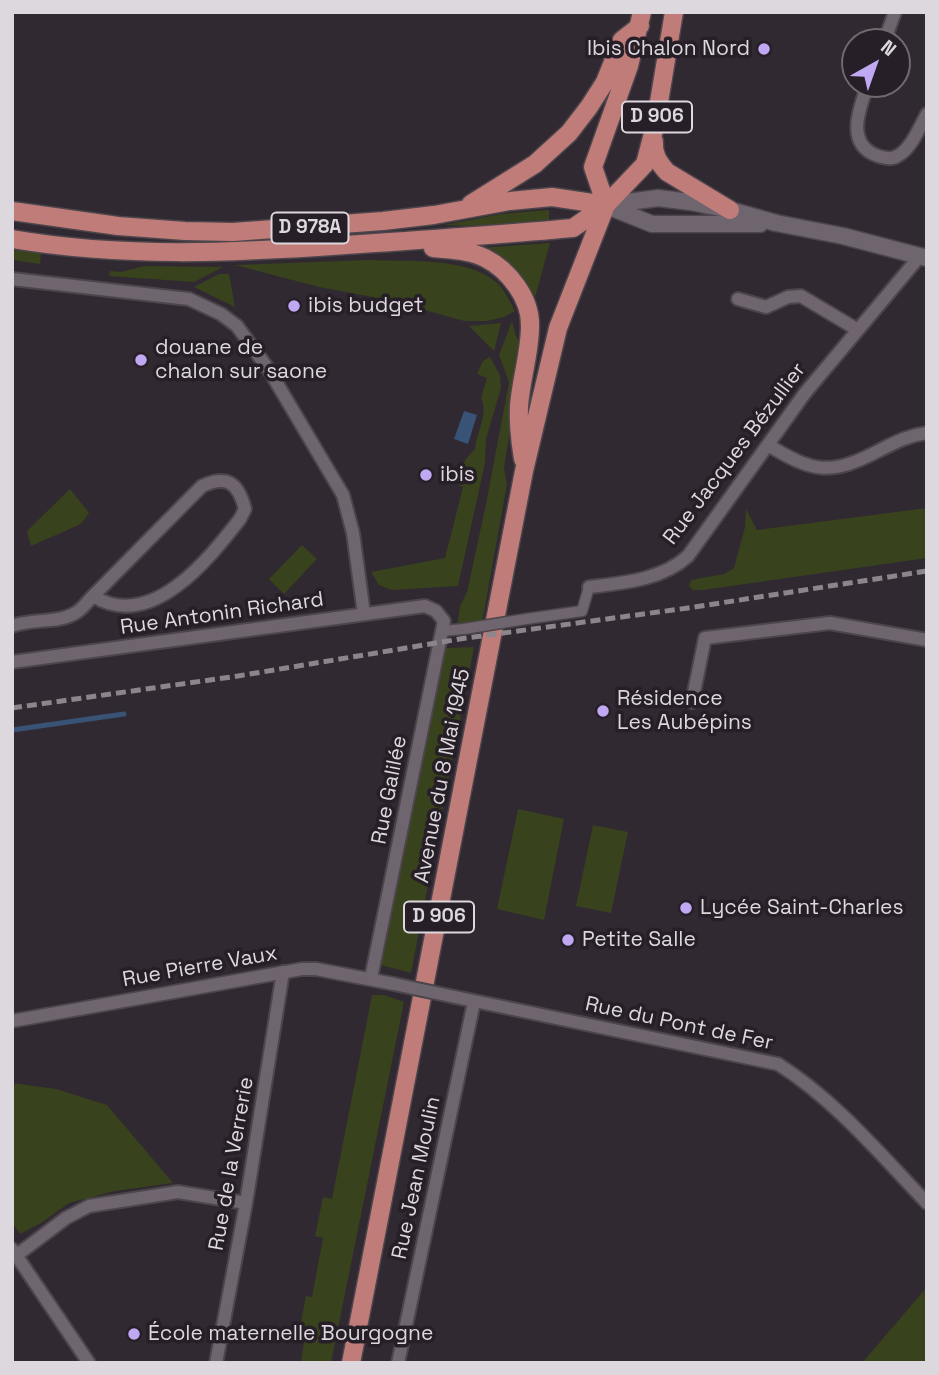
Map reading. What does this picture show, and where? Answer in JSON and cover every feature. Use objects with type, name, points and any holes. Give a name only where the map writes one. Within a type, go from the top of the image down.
[{"type":"main road","name":"D 906","points":[[641,19],[629,66],[593,167],[606,205],[645,164],[655,126],[674,12]]},
{"type":"main road","points":[[463,209],[535,164],[569,133],[604,82],[622,40],[641,19]]},
{"type":"main road","points":[[655,126],[654,152],[667,172],[730,209]]},
{"type":"main road","name":"D 978A","points":[[12,211],[118,226],[233,232],[383,221],[552,197],[606,205]]},
{"type":"main road","name":"D 978A","points":[[12,239],[49,245],[154,253],[262,250],[573,228],[606,205]]},
{"type":"main road","name":"Avenue du 8 Mai 1945","points":[[351,1363],[524,471],[558,328],[606,205]]},
{"type":"main road","points":[[381,243],[459,250],[485,258],[514,282],[527,307],[530,324],[520,405],[519,432],[524,471]]},
{"type":"street","points":[[863,98],[856,126],[860,141],[874,154],[889,159],[902,154],[911,144],[927,114]]},
{"type":"street","points":[[606,205],[658,198],[730,209],[776,223],[925,254]]},
{"type":"street","points":[[606,205],[652,224],[776,223]]},
{"type":"street","name":"Rue Jacques Bézullier","points":[[589,587],[660,574],[676,567],[688,556],[805,393],[925,254]]},
{"type":"street","points":[[12,279],[189,299],[237,326],[269,370],[344,495],[353,533],[364,614]]},
{"type":"street","points":[[738,299],[766,307],[788,296],[801,296],[858,330]]},
{"type":"street","points":[[768,445],[799,463],[814,468],[844,467],[899,439],[927,433]]},
{"type":"street","points":[[12,626],[23,622],[65,617],[77,612],[202,486],[217,479],[226,481],[236,489],[244,509],[240,519],[169,593],[148,604],[126,605],[104,603],[93,596]]},
{"type":"street","points":[[442,631],[582,611],[589,587]]},
{"type":"street","name":"Rue Antonin Richard","points":[[12,662],[425,606],[436,611]]},
{"type":"street","name":"Rue Galilée","points":[[371,978],[444,621],[436,611]]},
{"type":"street","points":[[692,702],[705,638],[830,622],[927,640]]},
{"type":"street","name":"Rue Pierre Vaux","points":[[12,1021],[283,972],[316,969],[455,997]]},
{"type":"street","name":"Rue de la Verrerie","points":[[216,1363],[246,1203],[283,972]]},
{"type":"street","name":"Rue du Pont de Fer","points":[[455,997],[778,1064],[819,1094],[845,1118],[927,1203]]},
{"type":"street","name":"Rue Jean Moulin","points":[[398,1363],[474,1002]]},
{"type":"street","points":[[89,1363],[15,1252],[89,1206],[178,1192],[246,1203]]},
{"type":"green space","points":[[549,210],[549,220],[477,226],[444,225],[501,214]]},
{"type":"green space","points":[[550,243],[534,301],[512,268],[497,256],[479,248]]},
{"type":"green space","points":[[12,246],[41,251],[40,264],[12,260]]},
{"type":"green space","points":[[368,260],[435,262],[470,268],[497,283],[515,311],[487,321],[464,321],[389,300],[319,287],[235,265]]},
{"type":"green space","points":[[145,266],[223,267],[194,282],[109,276],[110,271],[121,272]]},
{"type":"green space","points":[[219,274],[229,274],[235,307],[194,287]]},
{"type":"green space","points":[[512,321],[516,337],[523,345],[504,468],[507,484],[482,623],[457,627],[486,504],[509,382],[499,355]]},
{"type":"green space","points":[[501,323],[494,351],[469,326]]},
{"type":"green space","points":[[490,357],[500,375],[501,388],[486,439],[485,463],[458,586],[392,590],[379,585],[371,572],[445,558],[463,487],[458,485],[465,460],[475,449],[483,417],[481,398],[487,378],[477,374],[483,361]]},
{"type":"green space","points":[[70,489],[89,513],[81,524],[31,546],[27,531]]},
{"type":"green space","points":[[927,508],[927,558],[703,590],[693,590],[689,586],[691,580],[724,574],[734,568],[745,527],[746,509],[757,530]]},
{"type":"green space","points":[[302,545],[317,559],[284,594],[269,579]]},
{"type":"green space","points":[[474,647],[411,973],[381,965],[446,648]]},
{"type":"green space","points":[[518,809],[564,819],[544,920],[497,909]]},
{"type":"green space","points":[[593,825],[628,832],[611,913],[576,906]]},
{"type":"green space","points":[[372,995],[384,995],[404,1002],[331,1363],[301,1363],[306,1329],[300,1327],[306,1296],[312,1297],[323,1238],[315,1236],[323,1197],[332,1199]]},
{"type":"green space","points":[[12,1083],[56,1089],[107,1105],[173,1183],[115,1191],[69,1203],[20,1234],[12,1222]]},
{"type":"green space","points":[[927,1287],[927,1363],[862,1363]]},
{"type":"water","points":[[464,411],[477,415],[468,444],[454,439]]},
{"type":"waterway","points":[[12,730],[124,714]]},
{"type":"railway","points":[[12,708],[927,571]]},
{"type":"place","name":"Ibis Chalon Nord","points":[[764,49]]},
{"type":"place","name":"ibis budget","points":[[294,306]]},
{"type":"place","name":"douane de chalon sur saone","points":[[141,360]]},
{"type":"place","name":"ibis","points":[[426,475]]},
{"type":"place","name":"Résidence Les Aubépins","points":[[603,711]]},
{"type":"place","name":"Lycée Saint-Charles","points":[[686,908]]},
{"type":"place","name":"Petite Salle","points":[[568,940]]},
{"type":"place","name":"École maternelle Bourgogne","points":[[134,1334]]}]
